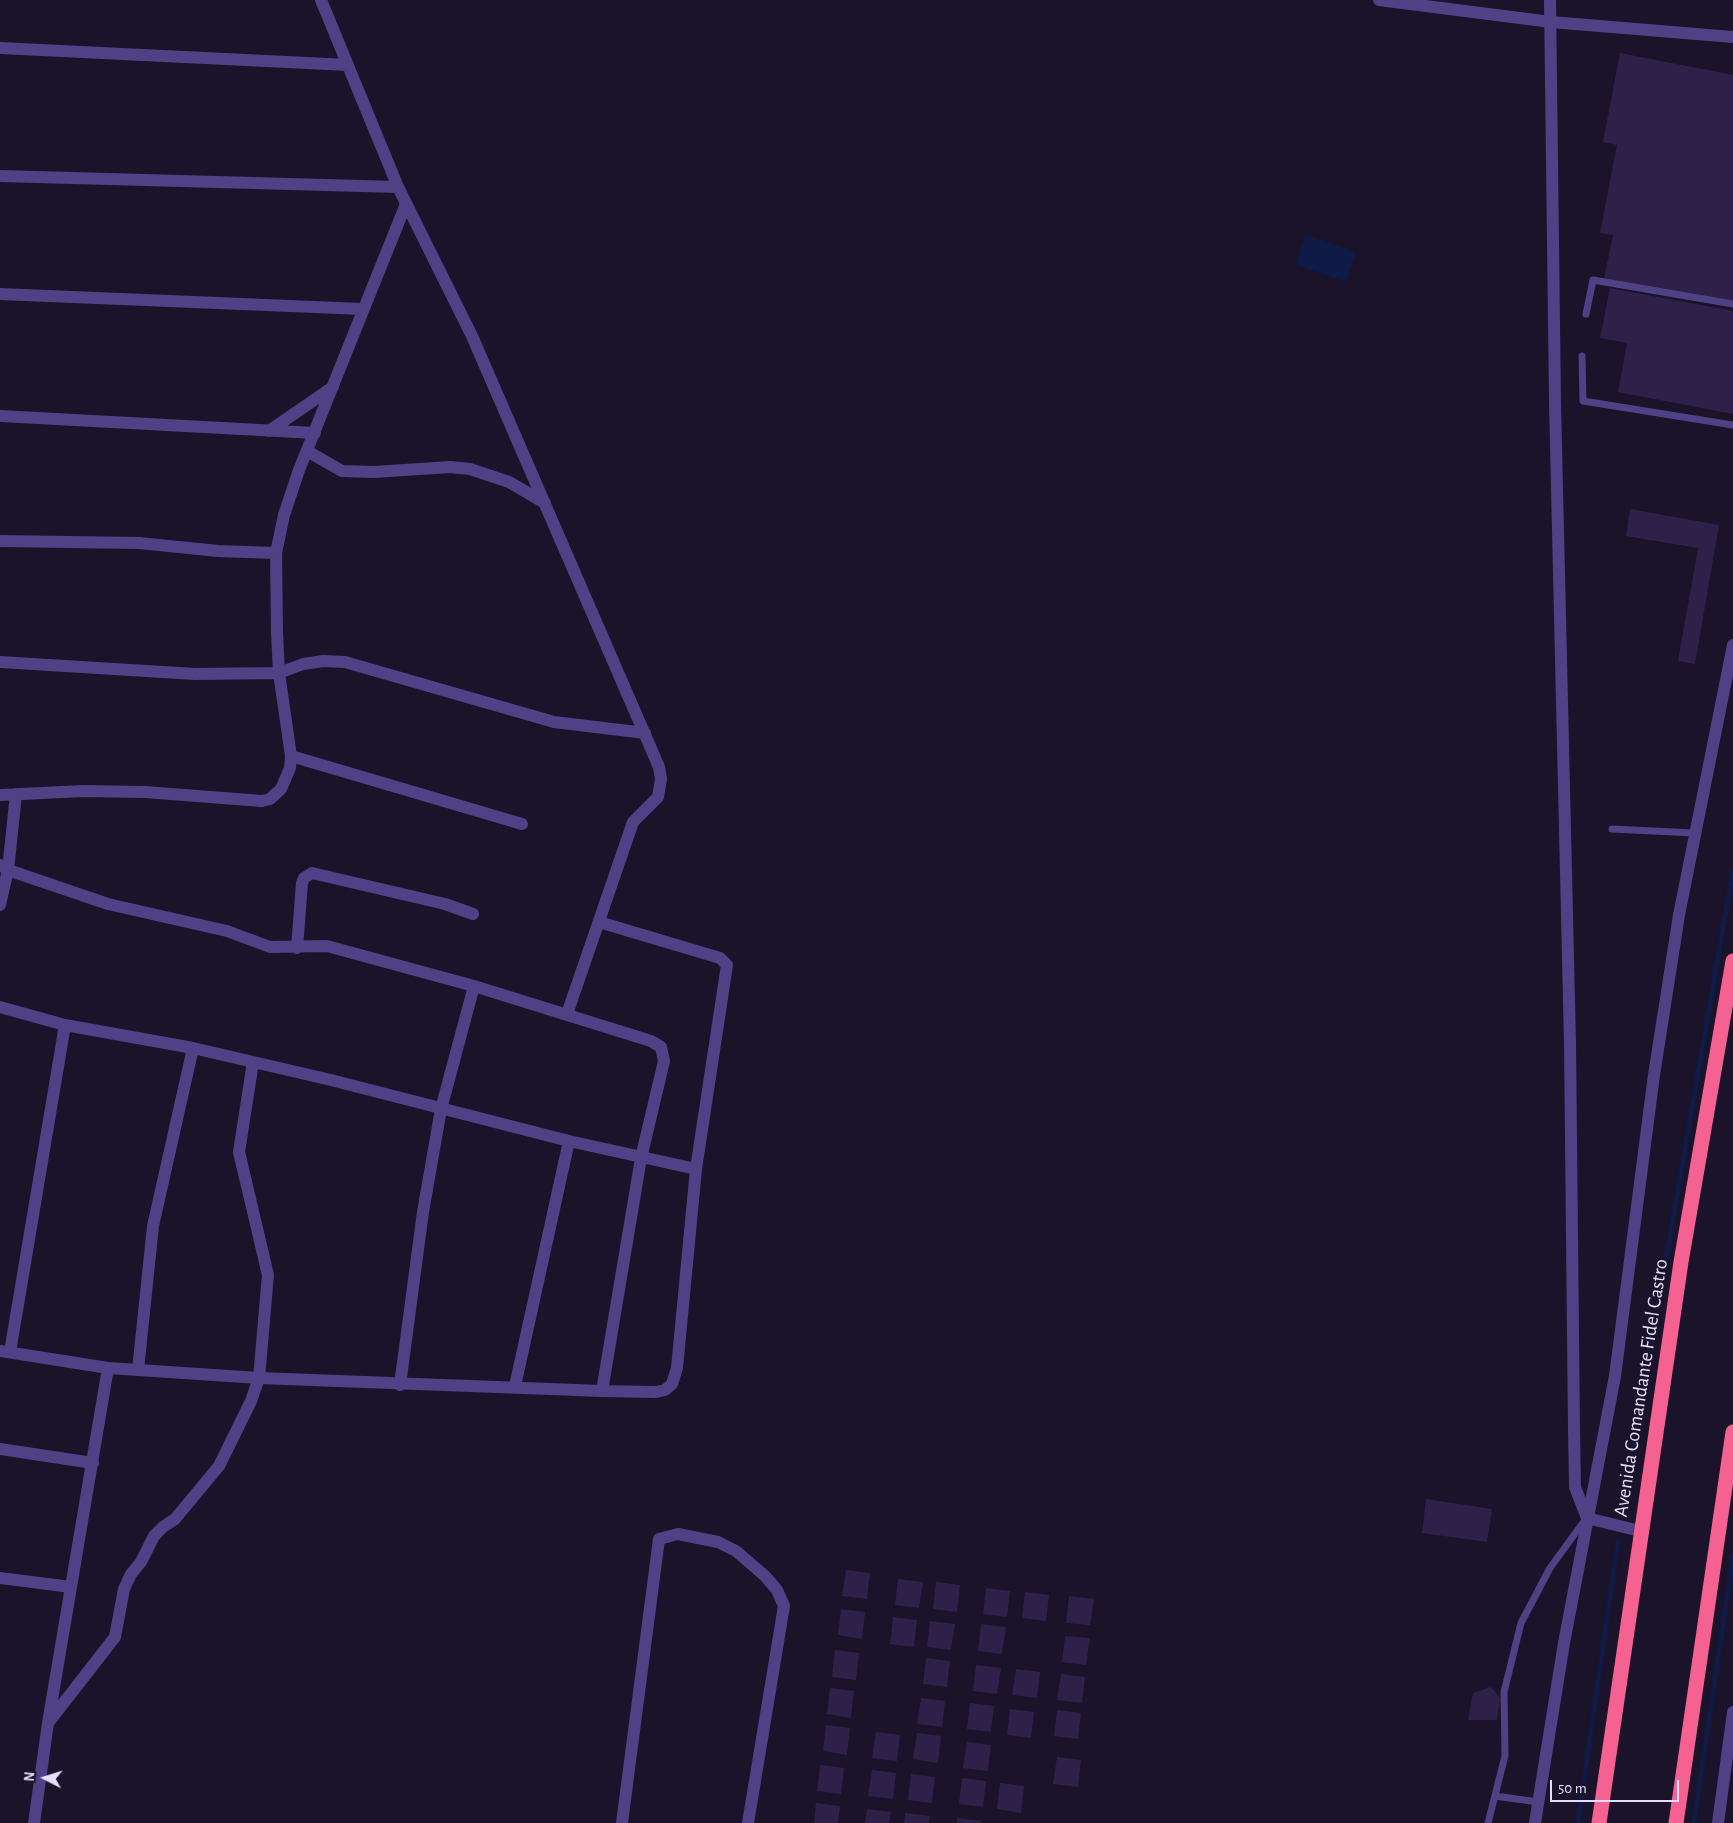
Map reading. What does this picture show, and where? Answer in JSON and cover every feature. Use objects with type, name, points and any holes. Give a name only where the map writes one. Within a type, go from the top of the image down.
[{"type":"highway","name":"Avenida Comandante Fidel Castro","points":[[1599,1823],[1640,1531],[1681,1262],[1733,961]]},
{"type":"highway","points":[[1676,1823],[1733,1432]]},
{"type":"street","points":[[321,0],[398,187],[472,336],[659,767],[660,788],[652,804],[633,822],[567,1014]]},
{"type":"street","points":[[1379,0],[1551,22],[1733,37]]},
{"type":"street","points":[[1550,0],[1556,404],[1570,1043],[1575,1487],[1587,1518]]},
{"type":"street","points":[[0,48],[348,65]]},
{"type":"street","points":[[0,176],[398,187]]},
{"type":"street","points":[[0,795],[83,791],[145,792],[262,801],[270,799],[280,789],[290,768],[291,756],[279,673],[276,553],[284,515],[307,451],[406,204]]},
{"type":"street","points":[[0,294],[363,309]]},
{"type":"street","points":[[268,430],[333,387]]},
{"type":"street","points":[[0,416],[315,433]]},
{"type":"street","points":[[307,451],[342,471],[374,472],[450,467],[470,469],[508,482],[545,503]]},
{"type":"street","points":[[0,541],[139,543],[218,551],[276,553]]},
{"type":"street","points":[[1535,1823],[1587,1518],[1615,1376],[1654,1075],[1694,833],[1733,645]]},
{"type":"street","points":[[0,662],[195,674],[279,673],[303,664],[323,661],[345,662],[554,722],[645,733]]},
{"type":"street","points":[[291,756],[522,824]]},
{"type":"street","points":[[0,905],[16,794]]},
{"type":"street","points":[[4,868],[108,904],[227,931],[270,947],[327,946],[474,986],[567,1014],[651,1041],[662,1047],[664,1052],[662,1070],[642,1158],[602,1391]]},
{"type":"street","points":[[297,948],[302,883],[304,878],[312,873],[435,902],[473,914]]},
{"type":"street","points":[[65,1025],[5,1351],[108,1368],[259,1378],[400,1385],[515,1386],[656,1392],[665,1390],[676,1377],[696,1169],[727,965],[720,958],[599,922]]},
{"type":"street","points":[[400,1385],[423,1212],[441,1109],[474,986]]},
{"type":"street","points":[[0,1007],[65,1025],[193,1048],[569,1141],[696,1169]]},
{"type":"street","points":[[138,1370],[152,1226],[193,1048]]},
{"type":"street","points":[[48,1723],[114,1637],[124,1589],[154,1536],[163,1526],[175,1519],[219,1466],[252,1401],[259,1378],[268,1275],[238,1152],[253,1062]]},
{"type":"street","points":[[515,1386],[569,1141]]},
{"type":"street","points":[[34,1823],[48,1723],[108,1368]]},
{"type":"street","points":[[0,1449],[93,1463]]},
{"type":"street","points":[[1587,1518],[1640,1531]]},
{"type":"street","points":[[622,1823],[659,1539],[678,1534],[718,1542],[736,1551],[765,1576],[777,1590],[784,1606],[748,1823]]},
{"type":"street","points":[[0,1578],[71,1587]]},
{"type":"street","points":[[1718,1823],[1733,1712]]},
{"type":"lane","points":[[1586,314],[1593,280],[1733,304]]},
{"type":"lane","points":[[1582,356],[1583,401],[1733,426]]},
{"type":"lane","points":[[1612,829],[1694,833]]},
{"type":"lane","points":[[1488,1823],[1505,1756],[1504,1692],[1521,1623],[1550,1568],[1587,1518]]},
{"type":"lane","points":[[1495,1796],[1538,1802]]},
{"type":"water","points":[[1305,235],[1356,252],[1346,282],[1296,265]]},
{"type":"building","points":[[1620,53],[1733,75],[1733,303],[1604,279],[1613,235],[1600,233],[1617,145],[1603,142]]},
{"type":"building","points":[[1610,288],[1733,311],[1733,414],[1618,392],[1627,343],[1600,338]]},
{"type":"building","points":[[1630,509],[1719,525],[1695,664],[1678,661],[1698,548],[1626,536]]},
{"type":"building","points":[[1426,1499],[1492,1509],[1487,1542],[1422,1533]]},
{"type":"building","points":[[846,1570],[870,1573],[867,1599],[842,1596]]},
{"type":"building","points":[[898,1579],[923,1582],[919,1608],[895,1605]]},
{"type":"building","points":[[936,1582],[960,1585],[957,1612],[933,1609]]},
{"type":"building","points":[[986,1588],[1010,1591],[1007,1617],[983,1614]]},
{"type":"building","points":[[1025,1592],[1049,1595],[1046,1621],[1022,1618]]},
{"type":"building","points":[[1069,1596],[1094,1599],[1090,1625],[1066,1623]]},
{"type":"building","points":[[841,1609],[865,1612],[862,1639],[838,1635]]},
{"type":"building","points":[[893,1617],[917,1620],[914,1647],[890,1644]]},
{"type":"building","points":[[930,1621],[955,1624],[951,1650],[927,1647]]},
{"type":"building","points":[[981,1624],[1006,1627],[1002,1654],[978,1651]]},
{"type":"building","points":[[1065,1636],[1090,1638],[1086,1665],[1062,1662]]},
{"type":"building","points":[[835,1650],[859,1653],[856,1680],[832,1677]]},
{"type":"building","points":[[926,1658],[950,1661],[947,1687],[923,1684]]},
{"type":"building","points":[[976,1665],[1001,1668],[997,1694],[973,1691]]},
{"type":"building","points":[[1016,1669],[1040,1672],[1037,1698],[1012,1695]]},
{"type":"building","points":[[1061,1674],[1085,1677],[1082,1703],[1057,1700]]},
{"type":"building","points":[[1491,1687],[1500,1698],[1497,1720],[1468,1720],[1473,1693]]},
{"type":"building","points":[[830,1688],[854,1691],[851,1718],[827,1714]]},
{"type":"building","points":[[921,1698],[945,1701],[942,1727],[917,1724]]},
{"type":"building","points":[[970,1703],[994,1706],[991,1732],[967,1729]]},
{"type":"building","points":[[1010,1709],[1034,1712],[1031,1738],[1007,1735]]},
{"type":"building","points":[[1057,1710],[1081,1713],[1078,1739],[1054,1736]]},
{"type":"building","points":[[826,1725],[850,1728],[847,1755],[823,1751]]},
{"type":"building","points":[[876,1732],[900,1735],[897,1761],[872,1758]]},
{"type":"building","points":[[917,1733],[941,1736],[938,1763],[913,1759]]},
{"type":"building","points":[[967,1742],[991,1745],[988,1771],[963,1768]]},
{"type":"building","points":[[1057,1757],[1081,1760],[1078,1787],[1053,1784]]},
{"type":"building","points":[[820,1765],[844,1768],[841,1794],[817,1791]]},
{"type":"building","points":[[872,1770],[896,1773],[893,1799],[868,1796]]},
{"type":"building","points":[[911,1774],[935,1777],[932,1803],[908,1800]]},
{"type":"building","points":[[962,1778],[986,1781],[983,1807],[959,1804]]},
{"type":"building","points":[[1000,1783],[1024,1786],[1021,1813],[997,1809]]},
{"type":"building","points":[[816,1803],[840,1806],[838,1823],[814,1823]]},
{"type":"building","points":[[867,1809],[891,1812],[889,1823],[865,1823]]},
{"type":"building","points":[[905,1813],[930,1816],[929,1823],[904,1823]]},
{"type":"building","points":[[957,1818],[982,1821],[981,1823],[957,1823]]},
{"type":"waterway","points":[[1623,1510],[1733,870]]},
{"type":"waterway","points":[[1578,1823],[1618,1541]]},
{"type":"waterway","points":[[1694,1823],[1733,1556]]}]
